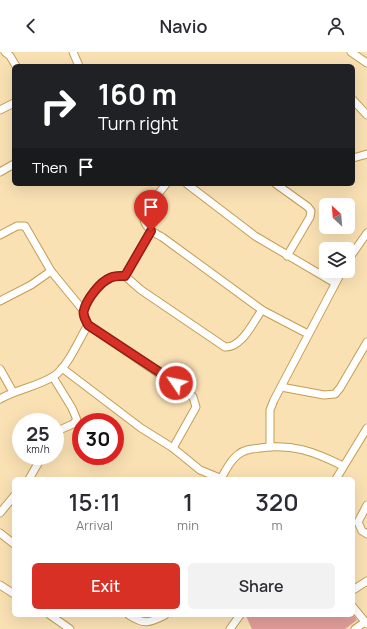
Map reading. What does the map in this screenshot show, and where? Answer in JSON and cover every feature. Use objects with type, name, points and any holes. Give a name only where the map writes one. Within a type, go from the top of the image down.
[{"type":"street","points":[[4,52],[10,56],[15,64]]},
{"type":"street","points":[[73,52],[78,64]]},
{"type":"street","points":[[351,52],[367,63]]},
{"type":"street","points":[[355,102],[367,115]]},
{"type":"street","points":[[0,110],[12,104]]},
{"type":"street","points":[[355,157],[367,154]]},
{"type":"street","points":[[0,172],[12,165]]},
{"type":"street","points":[[164,186],[146,207],[143,214],[144,221],[151,231],[162,237],[262,310],[308,334]]},
{"type":"street","points":[[190,186],[245,229],[287,256],[335,283]]},
{"type":"street","points":[[279,186],[308,207],[311,211],[310,217],[287,256]]},
{"type":"street","points":[[0,235],[17,226],[25,226],[51,271],[84,310]]},
{"type":"street","points":[[125,276],[151,231]]},
{"type":"street","points":[[355,250],[367,233]]},
{"type":"street","points":[[0,301],[31,285],[51,271]]},
{"type":"street","points":[[173,448],[196,407],[193,396],[88,325],[84,317],[84,310],[103,282],[115,276],[125,276],[141,290],[225,347],[229,348],[240,341],[262,310]]},
{"type":"street","points":[[270,447],[270,410],[338,278]]},
{"type":"street","points":[[0,399],[13,392],[34,386],[53,377],[62,368],[88,325]]},
{"type":"street","points":[[281,387],[324,395],[335,394],[367,342]]},
{"type":"street","points":[[62,368],[140,428],[173,448],[200,470],[216,477]]},
{"type":"street","points":[[0,369],[13,392]]},
{"type":"street","points":[[53,377],[72,408],[77,420],[73,424],[64,428]]},
{"type":"street","points":[[337,477],[367,428]]},
{"type":"street","points":[[222,477],[237,454],[244,450],[270,447],[306,450],[343,466]]},
{"type":"street","points":[[30,477],[37,465]]},
{"type":"street","points":[[0,513],[12,498]]},
{"type":"street","points":[[367,505],[358,522],[362,531],[367,534]]},
{"type":"street","points":[[0,534],[12,543]]},
{"type":"street","points":[[355,589],[367,581]]},
{"type":"street","points":[[0,585],[12,593]]},
{"type":"street","points":[[355,609],[366,623],[355,629]]},
{"type":"street","points":[[53,617],[70,629]]},
{"type":"street","points":[[132,617],[140,622],[148,622],[161,617]]},
{"type":"street","points":[[233,628],[239,617]]},
{"type":"shaded area","points":[[246,617],[355,617],[357,620],[345,629],[252,629]]},
{"type":"route","points":[[151,231],[125,276],[115,276],[103,282],[88,302],[84,310],[84,317],[88,325],[176,383]]}]
